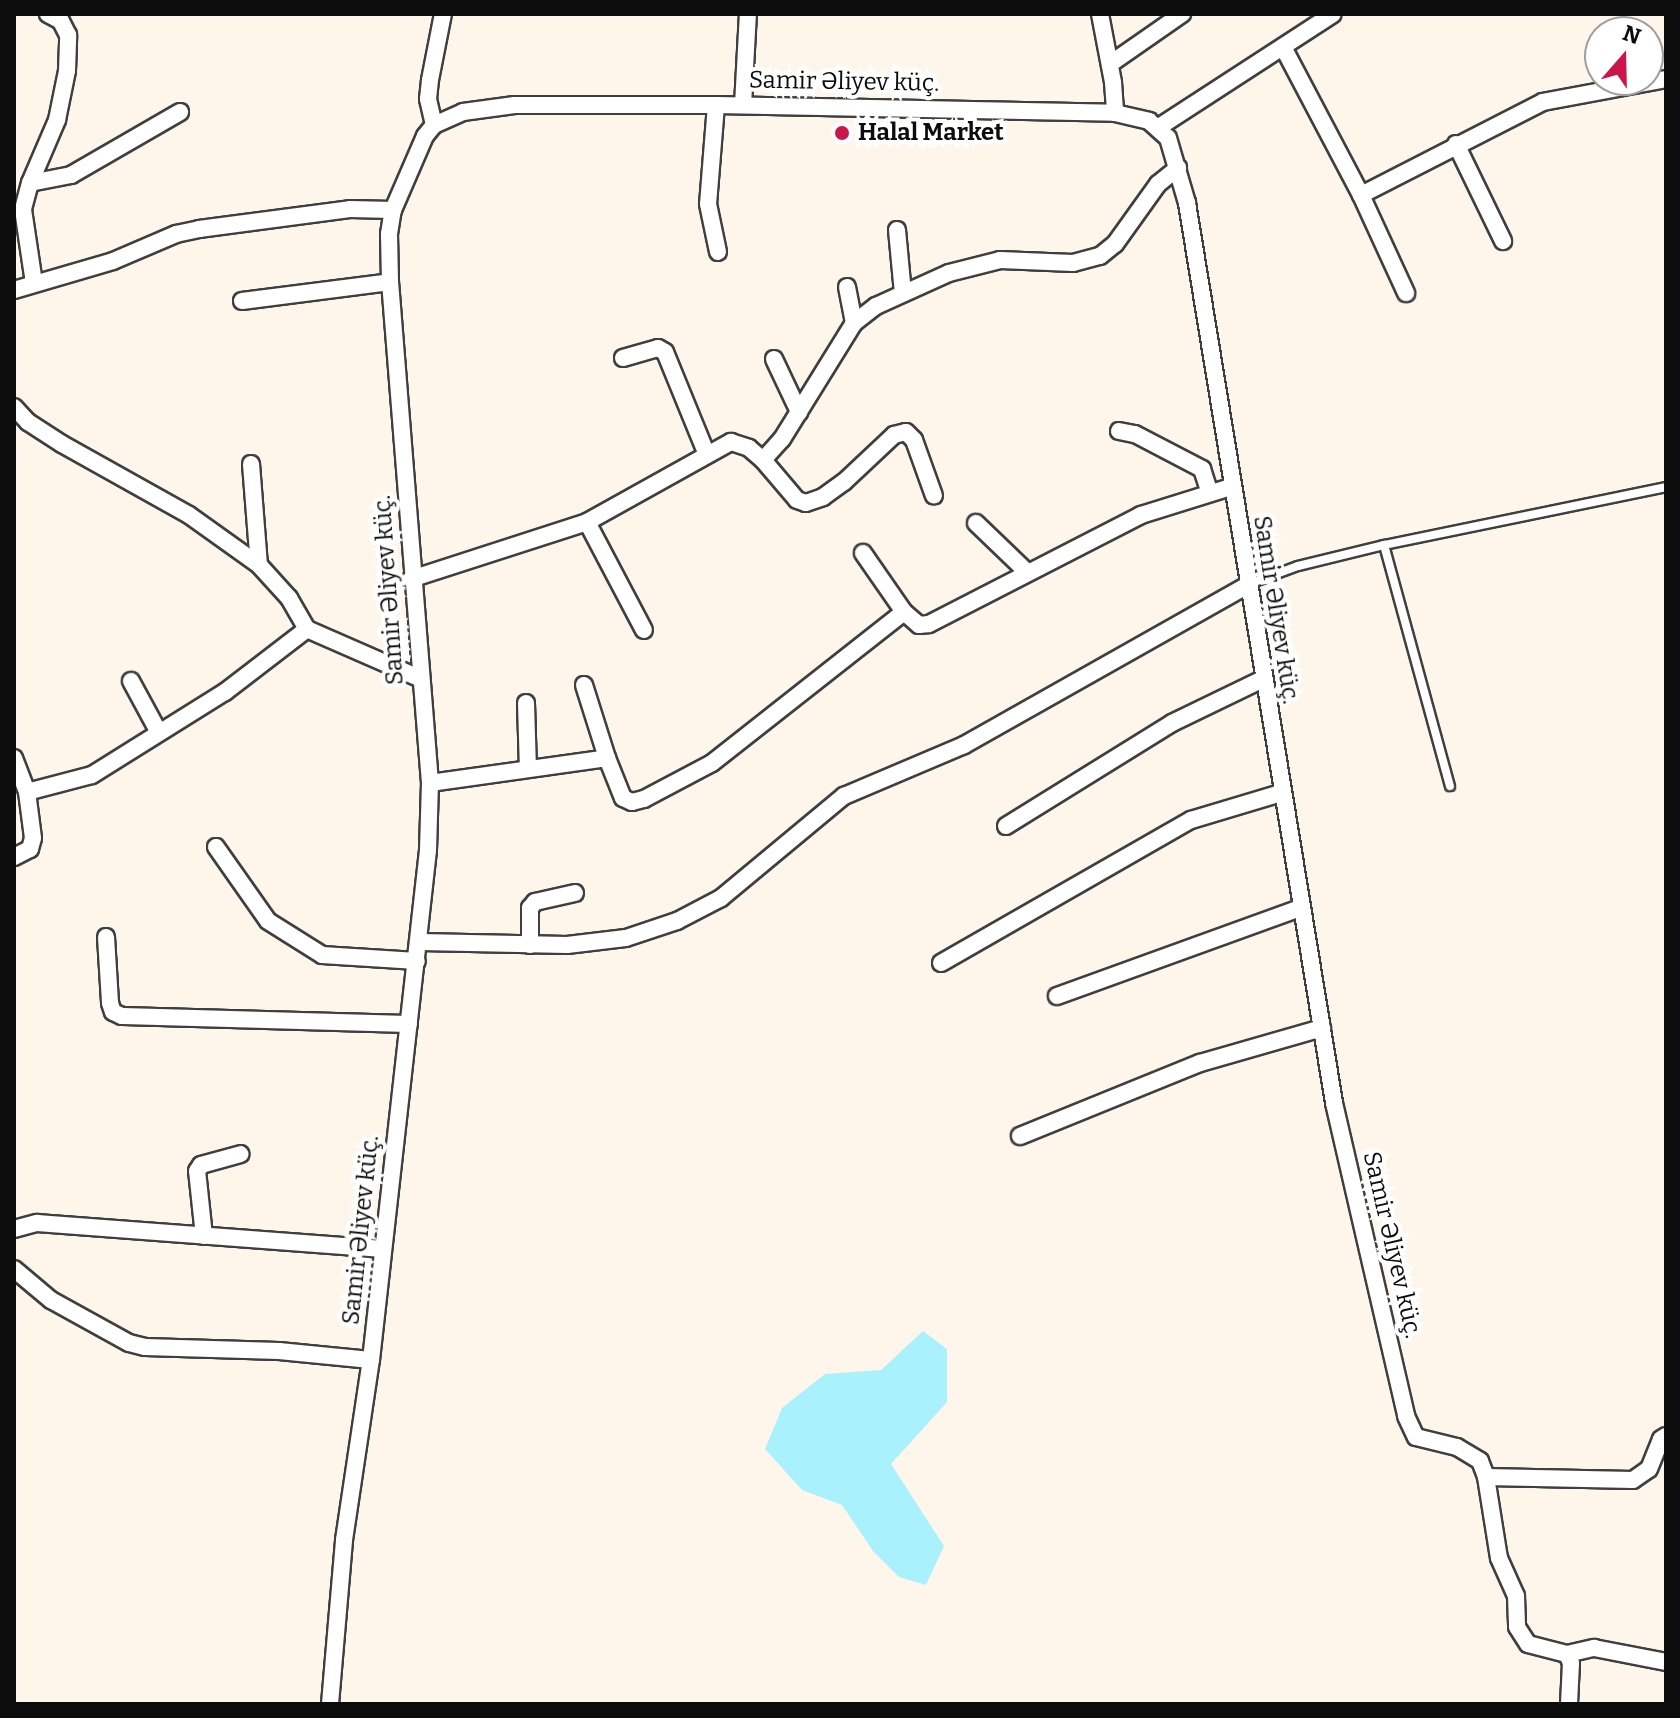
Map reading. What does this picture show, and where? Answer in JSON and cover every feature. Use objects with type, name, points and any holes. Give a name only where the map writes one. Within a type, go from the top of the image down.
[{"type":"street","points":[[434,125],[428,99],[443,14]]},
{"type":"street","points":[[743,105],[748,14]]},
{"type":"street","points":[[1100,14],[1115,113]]},
{"type":"street","points":[[1110,64],[1182,14]]},
{"type":"street","points":[[1159,127],[1333,14]]},
{"type":"street","points":[[34,283],[23,209],[30,183],[57,120],[67,71],[68,35],[59,16]]},
{"type":"street","points":[[1283,47],[1361,195],[1406,293]]},
{"type":"street","points":[[1361,195],[1543,102],[1666,79]]},
{"type":"street","name":"Samir Əliyev küç.","points":[[330,1704],[344,1540],[371,1360],[420,942],[430,783],[411,579],[389,234],[393,210],[412,160],[434,125],[463,112],[515,105],[743,105],[1115,113],[1149,121],[1168,138],[1187,203],[1334,1103],[1409,1429],[1416,1437],[1470,1453],[1480,1461],[1486,1477]]},
{"type":"street","points":[[716,105],[708,204],[718,252]]},
{"type":"street","points":[[30,183],[71,175],[180,112]]},
{"type":"street","points":[[1456,144],[1503,241]]},
{"type":"street","points":[[763,460],[782,439],[854,323],[876,306],[949,273],[1000,260],[1073,263],[1100,256],[1115,244],[1158,184],[1178,168]]},
{"type":"street","points":[[14,290],[113,261],[176,234],[199,229],[350,209],[393,210]]},
{"type":"street","points":[[897,230],[903,293]]},
{"type":"street","points":[[242,301],[390,282]]},
{"type":"street","points":[[847,287],[854,323]]},
{"type":"street","points":[[623,358],[658,348],[665,352],[707,455]]},
{"type":"street","points":[[774,359],[799,412]]},
{"type":"street","points":[[14,407],[28,422],[62,444],[189,515],[259,565],[289,598],[307,629],[419,678]]},
{"type":"street","points":[[1119,431],[1135,434],[1202,469],[1209,491]]},
{"type":"street","points":[[411,579],[587,522],[707,455],[738,443],[763,460],[797,500],[806,503],[823,497],[844,482],[894,435],[906,432],[914,440],[934,496]]},
{"type":"street","points":[[251,464],[259,565]]},
{"type":"street","points":[[863,553],[904,612],[919,625],[929,624],[1141,515],[1209,491],[1231,487]]},
{"type":"street","points":[[587,522],[644,630]]},
{"type":"street","points":[[976,523],[1027,572]]},
{"type":"street","points":[[420,942],[567,945],[626,938],[677,921],[721,898],[844,796],[964,745],[1248,585]]},
{"type":"street","points":[[584,685],[623,798],[632,802],[644,799],[712,763],[904,612]]},
{"type":"street","points":[[27,792],[92,775],[225,692],[307,629]]},
{"type":"street","points":[[1006,826],[1172,723],[1263,679]]},
{"type":"street","points":[[131,681],[158,731]]},
{"type":"street","points":[[526,703],[528,769]]},
{"type":"street","points":[[14,758],[27,792],[33,838],[30,849],[14,857]]},
{"type":"street","points":[[430,783],[607,758]]},
{"type":"street","points":[[941,963],[1191,820],[1281,793]]},
{"type":"street","points":[[216,847],[268,921],[322,955],[417,961]]},
{"type":"street","points":[[530,945],[530,908],[535,902],[575,893]]},
{"type":"street","points":[[1057,996],[1300,908]]},
{"type":"street","points":[[106,937],[110,1003],[113,1012],[122,1016],[409,1024]]},
{"type":"street","points":[[1020,1136],[1200,1063],[1322,1028]]},
{"type":"street","points":[[204,1236],[197,1171],[201,1165],[241,1154]]},
{"type":"street","points":[[14,1229],[37,1223],[383,1249]]},
{"type":"street","points":[[14,1269],[51,1300],[129,1343],[145,1347],[279,1351],[371,1360]]},
{"type":"street","points":[[1666,1436],[1661,1439],[1649,1469],[1633,1480],[1486,1477],[1499,1558],[1512,1583],[1520,1637],[1528,1644],[1567,1654],[1594,1648],[1666,1662]]},
{"type":"street","points":[[1567,1654],[1571,1663],[1569,1704]]},
{"type":"lane","points":[[1248,585],[1298,566],[1384,545],[1666,487]]},
{"type":"lane","points":[[1384,545],[1450,786]]},
{"type":"water","points":[[923,1331],[947,1349],[947,1402],[891,1464],[944,1546],[926,1585],[899,1577],[873,1551],[842,1505],[802,1490],[765,1449],[782,1408],[825,1374],[881,1370]]},
{"type":"place","name":"Halal Market","points":[[842,133]]}]
